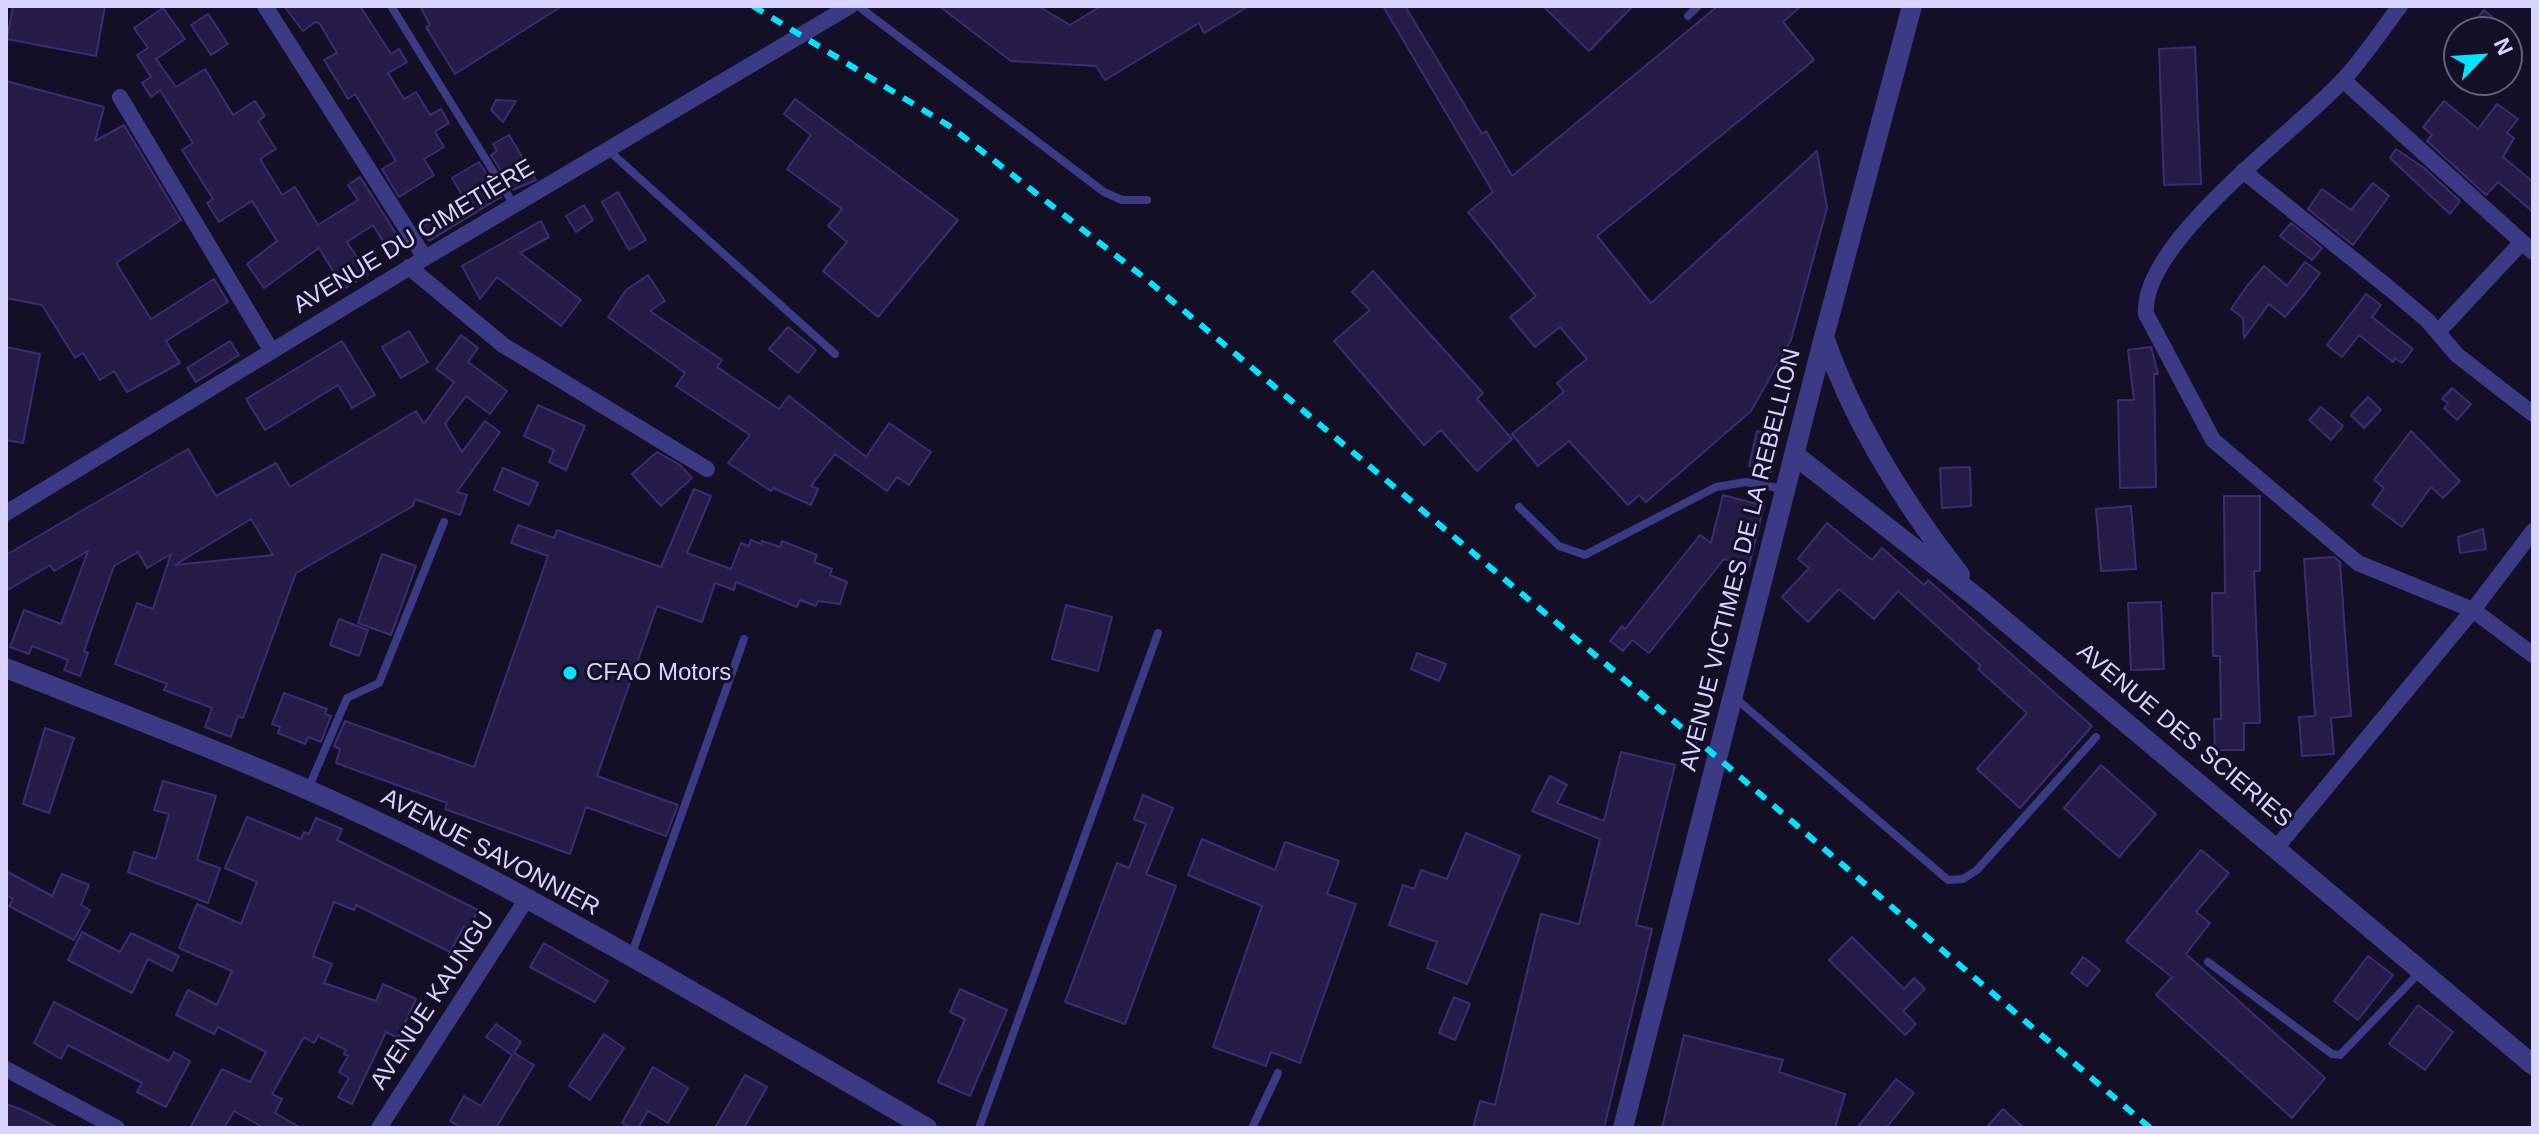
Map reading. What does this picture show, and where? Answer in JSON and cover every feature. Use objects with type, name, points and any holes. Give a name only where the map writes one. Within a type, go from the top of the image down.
[{"type":"street","points":[[265,6],[425,258]]},
{"type":"street","name":"AVENUE DU CIMETIÈRE","points":[[6,513],[409,267],[850,6]]},
{"type":"street","name":"AVENUE VICTIMES DE LA REBELLION","points":[[1623,1128],[1824,337],[1912,6]]},
{"type":"street","points":[[2400,6],[2343,80],[2243,171],[2198,218],[2149,282],[2144,297],[2146,314],[2179,373],[2198,418],[2213,440],[2358,563],[2473,610],[2533,655]]},
{"type":"street","points":[[2343,80],[2529,247],[2438,332]]},
{"type":"street","points":[[120,97],[271,350]]},
{"type":"street","points":[[2243,171],[2389,288],[2438,332],[2457,355],[2533,414]]},
{"type":"street","points":[[409,267],[503,345],[707,469]]},
{"type":"street","points":[[1824,337],[1857,418],[1917,515],[1980,600]]},
{"type":"street","name":"AVENUE DES SCIERIES","points":[[1796,456],[1980,600],[2533,1065]]},
{"type":"street","points":[[2277,847],[2473,610],[2533,531]]},
{"type":"street","name":"AVENUE SAVONNIER","points":[[6,668],[308,790],[424,844],[631,957],[927,1128]]},
{"type":"street","name":"AVENUE KAUNGU","points":[[379,1128],[526,900]]},
{"type":"street","points":[[6,1069],[117,1128]]},
{"type":"lane","points":[[391,6],[514,205]]},
{"type":"lane","points":[[858,6],[1104,192],[1122,200],[1147,200]]},
{"type":"lane","points":[[1688,16],[1698,6]]},
{"type":"lane","points":[[607,149],[835,354]]},
{"type":"lane","points":[[1519,507],[1559,546],[1585,555],[1716,487],[1746,482],[1787,490]]},
{"type":"lane","points":[[308,790],[347,698],[379,683],[444,522]]},
{"type":"lane","points":[[979,1128],[1158,633]]},
{"type":"lane","points":[[631,957],[744,639]]},
{"type":"lane","points":[[1734,697],[1948,880],[1963,879],[1977,870],[2096,737]]},
{"type":"lane","points":[[2208,962],[2332,1054],[2340,1055],[2422,970]]},
{"type":"lane","points":[[1252,1128],[1278,1073]]},
{"type":"building","points":[[13,6],[105,6],[96,56],[7,39]]},
{"type":"building","points":[[284,6],[360,6],[391,54],[399,49],[407,62],[388,73],[404,99],[416,92],[430,115],[441,109],[449,123],[435,132],[444,147],[424,159],[434,175],[399,197],[382,169],[396,161],[355,94],[348,99],[324,60],[337,53],[320,24],[315,22],[303,31]]},
{"type":"building","points":[[420,6],[562,6],[455,74],[426,27],[430,25]]},
{"type":"building","points":[[939,6],[1038,6],[1070,25],[1101,6],[1249,6],[1204,33],[1199,23],[1105,80],[1096,66],[1011,61]]},
{"type":"building","points":[[1383,6],[1405,6],[1482,134],[1486,131],[1512,176],[1718,6],[1801,6],[1783,22],[1814,60],[1597,236],[1651,303],[1817,151],[1827,208],[1791,340],[1751,411],[1646,502],[1639,495],[1628,505],[1569,441],[1538,466],[1512,434],[1564,392],[1557,383],[1587,359],[1560,327],[1535,347],[1510,317],[1536,296],[1468,212],[1493,192]]},
{"type":"building","points":[[1543,6],[1633,6],[1589,51]]},
{"type":"building","points":[[163,8],[185,39],[156,59],[176,87],[205,69],[233,115],[255,101],[265,116],[258,121],[276,149],[260,159],[282,195],[295,187],[318,225],[358,200],[348,185],[360,177],[404,246],[391,254],[373,225],[347,242],[368,274],[344,289],[319,248],[264,288],[247,264],[277,241],[252,201],[219,222],[207,203],[213,199],[182,150],[193,143],[160,90],[151,97],[142,83],[151,77],[137,55],[148,48],[134,28]]},
{"type":"building","points":[[208,14],[228,44],[211,55],[191,25]]},
{"type":"building","points":[[2195,47],[2201,184],[2164,185],[2159,49]]},
{"type":"building","points":[[6,81],[104,107],[95,141],[124,125],[181,220],[116,263],[151,319],[214,279],[228,302],[166,341],[180,363],[127,392],[114,371],[100,380],[83,353],[75,358],[42,305],[6,298]]},
{"type":"building","points":[[795,99],[958,220],[878,317],[823,271],[847,242],[828,226],[842,209],[787,169],[811,135],[784,114]]},
{"type":"building","points":[[496,100],[516,101],[503,122],[491,110]]},
{"type":"building","points":[[2444,101],[2478,129],[2497,104],[2518,119],[2507,133],[2514,138],[2503,157],[2533,182],[2533,212],[2498,182],[2486,195],[2427,141],[2432,135],[2423,127]]},
{"type":"building","points":[[509,135],[536,180],[513,190],[491,155],[497,151],[493,144]]},
{"type":"building","points":[[2396,149],[2424,168],[2460,201],[2450,214],[2390,158]]},
{"type":"building","points":[[479,162],[501,197],[429,241],[421,227],[465,200],[452,178]]},
{"type":"building","points":[[2373,183],[2389,196],[2353,245],[2308,209],[2322,189],[2351,210]]},
{"type":"building","points":[[618,192],[646,240],[629,250],[602,202]]},
{"type":"building","points":[[584,205],[593,220],[576,232],[566,216]]},
{"type":"building","points":[[541,221],[549,237],[520,253],[581,300],[561,326],[497,277],[480,299],[462,266]]},
{"type":"building","points":[[2291,223],[2322,248],[2312,260],[2280,236]]},
{"type":"building","points":[[2305,262],[2320,273],[2306,292],[2285,317],[2269,304],[2244,338],[2243,318],[2231,309],[2247,286],[2264,266],[2287,286]]},
{"type":"building","points":[[1373,271],[1483,393],[1477,399],[1512,439],[1477,471],[1441,430],[1424,445],[1334,341],[1370,310],[1352,292]]},
{"type":"building","points":[[648,275],[665,301],[650,311],[722,360],[717,367],[779,409],[789,396],[866,457],[889,423],[931,452],[909,485],[897,477],[887,491],[835,454],[811,486],[818,489],[811,505],[773,488],[771,491],[728,463],[750,435],[676,386],[685,373],[608,317],[626,290]]},
{"type":"building","points":[[2366,294],[2381,305],[2372,317],[2413,349],[2402,363],[2395,358],[2393,362],[2359,335],[2342,357],[2327,345]]},
{"type":"building","points":[[788,327],[816,350],[798,373],[769,349]]},
{"type":"building","points":[[409,331],[428,362],[401,378],[382,347]]},
{"type":"building","points":[[461,335],[478,348],[468,362],[507,391],[490,414],[466,396],[445,424],[462,452],[485,421],[500,432],[457,492],[467,495],[460,515],[415,499],[413,506],[296,573],[243,718],[238,716],[231,737],[205,727],[212,708],[164,690],[167,684],[115,664],[137,603],[153,609],[171,554],[147,568],[138,552],[114,566],[84,651],[88,653],[80,676],[64,670],[68,660],[32,646],[29,654],[10,647],[24,610],[61,624],[88,551],[54,571],[50,565],[6,591],[6,555],[188,449],[216,496],[276,463],[290,487],[416,411],[424,424],[454,382],[436,369]],"holes":[[[251,519],[273,555],[175,565]]]},
{"type":"building","points":[[230,341],[239,355],[196,382],[187,368]]},
{"type":"building","points":[[342,341],[375,395],[352,408],[338,385],[265,430],[246,399]]},
{"type":"building","points":[[6,347],[40,354],[23,443],[6,440]]},
{"type":"building","points":[[2151,347],[2158,374],[2154,374],[2156,487],[2120,488],[2118,400],[2134,400],[2128,350]]},
{"type":"building","points":[[2452,388],[2471,404],[2457,420],[2444,408],[2448,403],[2442,399]]},
{"type":"building","points":[[2368,397],[2381,410],[2364,428],[2351,415]]},
{"type":"building","points":[[538,405],[585,426],[566,470],[549,462],[554,450],[524,436]]},
{"type":"building","points":[[2321,407],[2343,426],[2331,440],[2309,420]]},
{"type":"building","points":[[1757,431],[1779,437],[1771,472],[1749,466]]},
{"type":"building","points":[[2411,431],[2460,481],[2443,498],[2431,487],[2402,527],[2372,505],[2384,488],[2374,480]]},
{"type":"building","points":[[657,452],[680,465],[692,478],[661,506],[632,474]]},
{"type":"building","points":[[1970,467],[1971,506],[1942,508],[1940,468]]},
{"type":"building","points":[[503,468],[538,483],[529,505],[494,490]]},
{"type":"building","name":"CFAO Motors","points":[[694,489],[711,496],[687,553],[731,569],[741,543],[749,546],[751,540],[761,544],[762,541],[780,547],[782,541],[817,555],[814,562],[832,569],[830,575],[847,582],[840,604],[818,601],[816,606],[800,600],[797,607],[736,582],[734,590],[715,583],[702,622],[657,606],[597,776],[678,805],[666,836],[586,807],[570,854],[445,809],[447,803],[336,763],[340,749],[334,746],[345,721],[474,767],[548,556],[511,543],[518,525],[554,538],[557,530],[661,567]]},
{"type":"building","points":[[1723,495],[1764,506],[1749,566],[1724,559],[1649,653],[1632,640],[1623,651],[1610,641],[1622,626],[1625,629],[1700,535],[1711,543]]},
{"type":"building","points":[[2224,496],[2260,496],[2260,571],[2254,571],[2260,723],[2244,723],[2244,750],[2215,750],[2214,719],[2221,719],[2220,656],[2213,656],[2212,593],[2225,593]]},
{"type":"building","points":[[2131,506],[2136,569],[2101,571],[2096,509]]},
{"type":"building","points":[[1827,523],[1872,560],[1882,548],[1924,585],[1928,580],[2092,726],[2020,808],[1977,769],[2027,713],[1978,669],[1981,666],[1898,591],[1874,619],[1839,589],[1808,622],[1782,597],[1809,568],[1798,559]]},
{"type":"building","points":[[2483,529],[2486,549],[2460,553],[2458,537]]},
{"type":"building","points":[[382,554],[416,566],[391,635],[358,623]]},
{"type":"building","points":[[2334,557],[2340,562],[2351,716],[2331,718],[2334,754],[2302,756],[2299,717],[2315,716],[2304,559]]},
{"type":"building","points":[[2161,602],[2164,669],[2131,670],[2128,603]]},
{"type":"building","points":[[1066,605],[1112,617],[1098,671],[1052,659]]},
{"type":"building","points":[[339,619],[368,630],[359,656],[330,645]]},
{"type":"building","points":[[1417,653],[1446,664],[1439,681],[1411,669]]},
{"type":"building","points":[[284,693],[327,709],[325,714],[331,716],[321,742],[308,737],[305,744],[278,733],[280,727],[272,724]]},
{"type":"building","points":[[45,728],[74,738],[49,813],[23,804]]},
{"type":"building","points":[[1621,752],[1675,765],[1636,925],[1652,929],[1604,1128],[1473,1128],[1480,1101],[1495,1105],[1541,914],[1579,924],[1600,839],[1532,811],[1550,776],[1567,785],[1557,803],[1604,821]]},
{"type":"building","points":[[2101,765],[2156,814],[2119,857],[2064,808]]},
{"type":"building","points":[[163,781],[216,796],[197,860],[220,868],[208,903],[128,872],[134,852],[156,859],[169,814],[154,810]]},
{"type":"building","points":[[1143,795],[1173,808],[1146,874],[1176,886],[1125,1024],[1065,1002],[1117,863],[1129,868],[1146,824],[1134,819]]},
{"type":"building","points":[[247,817],[301,839],[304,832],[309,834],[316,818],[342,829],[337,840],[478,910],[469,928],[464,926],[450,952],[356,905],[354,910],[334,902],[313,956],[332,964],[324,983],[376,1001],[383,984],[416,999],[398,1038],[386,1032],[352,1104],[338,1097],[349,1078],[339,1072],[348,1056],[344,1054],[346,1050],[318,1036],[314,1043],[304,1037],[272,1094],[282,1099],[275,1113],[301,1128],[264,1128],[234,1111],[224,1128],[190,1128],[222,1069],[250,1082],[266,1052],[218,1027],[214,1034],[176,1015],[188,990],[217,1005],[232,971],[179,948],[197,904],[241,924],[257,882],[225,868]]},
{"type":"building","points":[[1466,833],[1520,856],[1467,984],[1427,968],[1437,942],[1389,925],[1403,885],[1414,889],[1421,870],[1447,879]]},
{"type":"building","points":[[1202,839],[1275,870],[1285,842],[1339,861],[1327,894],[1356,904],[1300,1063],[1271,1052],[1266,1066],[1213,1047],[1262,906],[1188,875]]},
{"type":"building","points":[[2201,850],[2229,873],[2196,912],[2210,923],[2186,954],[2325,1078],[2292,1118],[2156,995],[2172,977],[2126,941]]},
{"type":"building","points":[[6,871],[52,896],[62,874],[89,885],[81,905],[90,910],[74,940],[9,906],[13,899],[6,895]]},
{"type":"building","points":[[82,932],[120,952],[131,933],[179,956],[172,971],[148,959],[132,993],[68,960]]},
{"type":"building","points":[[1852,937],[1904,989],[1914,978],[1925,989],[1903,1011],[1916,1024],[1905,1035],[1829,960]]},
{"type":"building","points":[[544,943],[608,981],[595,1002],[530,967]]},
{"type":"building","points":[[2368,956],[2393,975],[2358,1020],[2334,1001]]},
{"type":"building","points":[[2083,957],[2100,970],[2087,986],[2071,973]]},
{"type":"building","points":[[960,989],[1007,1010],[970,1096],[938,1082],[965,1019],[950,1012]]},
{"type":"building","points":[[1454,997],[1470,1004],[1455,1040],[1439,1033]]},
{"type":"building","points":[[54,1002],[169,1061],[174,1052],[190,1061],[166,1107],[137,1092],[142,1083],[68,1045],[61,1059],[34,1043]]},
{"type":"building","points":[[2418,1005],[2453,1032],[2425,1070],[2389,1044]]},
{"type":"building","points":[[496,1024],[521,1042],[514,1053],[534,1065],[496,1128],[463,1128],[450,1121],[464,1096],[481,1106],[512,1055],[486,1037]]},
{"type":"building","points":[[604,1034],[624,1048],[590,1100],[569,1086]]},
{"type":"building","points":[[1684,1035],[1783,1060],[1779,1072],[1845,1094],[1835,1128],[1662,1128]]},
{"type":"building","points":[[653,1067],[688,1088],[668,1123],[648,1111],[638,1128],[631,1128],[622,1123]]},
{"type":"building","points":[[745,1075],[767,1087],[744,1128],[715,1128]]},
{"type":"building","points":[[1896,1079],[1914,1093],[1886,1128],[1857,1128]]},
{"type":"building","points":[[6,1104],[23,1110],[58,1128],[6,1128]]},
{"type":"building","points":[[2003,1109],[2024,1128],[1986,1128]]},
{"type":"railway","points":[[753,6],[951,127],[1146,279],[1718,758],[2150,1128]]},
{"type":"place","name":"CFAO Motors","points":[[570,673]]}]
